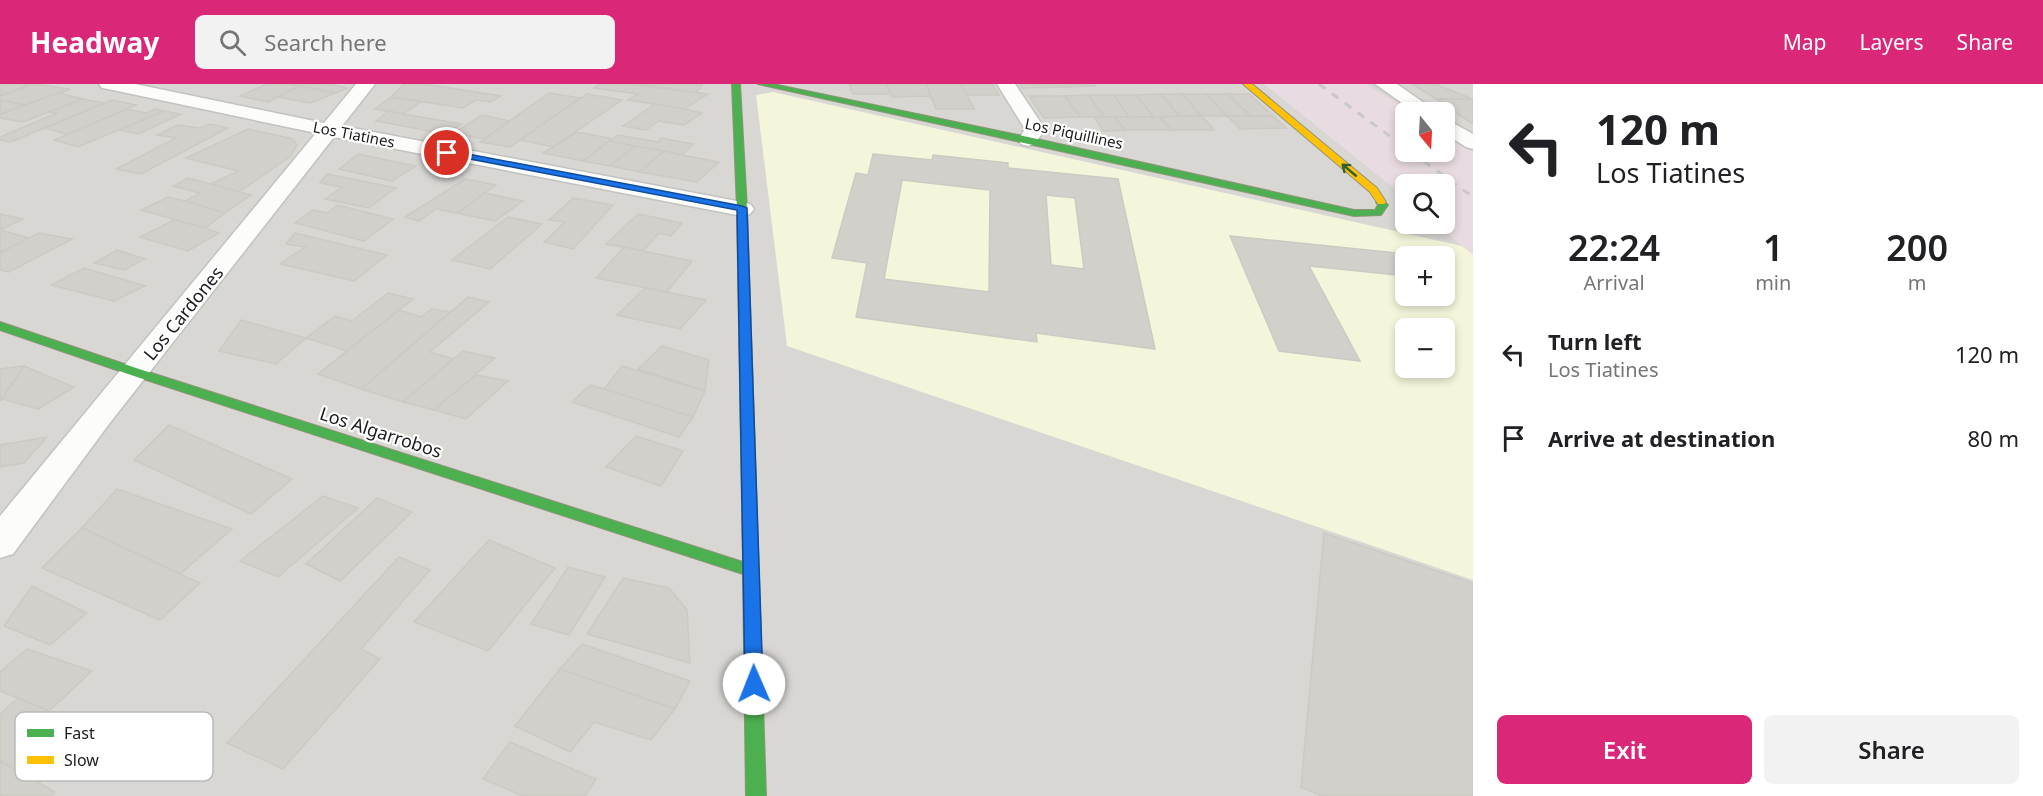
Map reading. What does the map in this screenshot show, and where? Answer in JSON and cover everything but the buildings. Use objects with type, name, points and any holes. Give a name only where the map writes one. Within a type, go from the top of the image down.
[{"type":"street","name":"Los Tiatines","points":[[108,84],[330,130],[742,208]]},
{"type":"street","name":"Los Cardones","points":[[0,543],[366,84]]},
{"type":"street","points":[[736,84],[742,208],[756,796]]},
{"type":"street","name":"Los Piquillines","points":[[762,84],[1028,140],[1354,213],[1378,213],[1383,205],[1374,190],[1247,84]]},
{"type":"street","points":[[1006,84],[1035,129],[1028,140]]},
{"type":"street","points":[[1384,84],[1412,102]]},
{"type":"street","points":[[1455,131],[1473,143]]},
{"type":"street","name":"Los Algarrobos","points":[[0,326],[135,372],[752,571]]},
{"type":"shaded area","points":[[0,84],[1473,84],[1473,796],[0,796]]},
{"type":"shaded area","points":[[1264,84],[1366,84],[1395,102],[1395,162],[1455,162],[1455,140],[1473,152],[1473,255],[1448,234],[1455,234],[1455,174],[1395,174],[1395,189]]},
{"type":"shaded area","points":[[773,92],[1395,231],[1395,234],[1408,234],[1462,246],[1473,255],[1473,580],[787,346],[756,95]]},
{"type":"railway","points":[[1319,84],[1395,140]]},
{"type":"railway","points":[[1425,162],[1473,197]]},
{"type":"traffic: fast","points":[[736,84],[742,209],[756,796]]},
{"type":"traffic: fast","points":[[762,84],[1028,140],[1354,213],[1378,213],[1383,205],[1381,202]]},
{"type":"traffic: fast","points":[[0,326],[135,372],[752,571]]},
{"type":"traffic: slow","points":[[1247,84],[1374,190],[1381,202]]},
{"type":"route","points":[[447,153],[703,203],[742,208],[754,684]]}]
